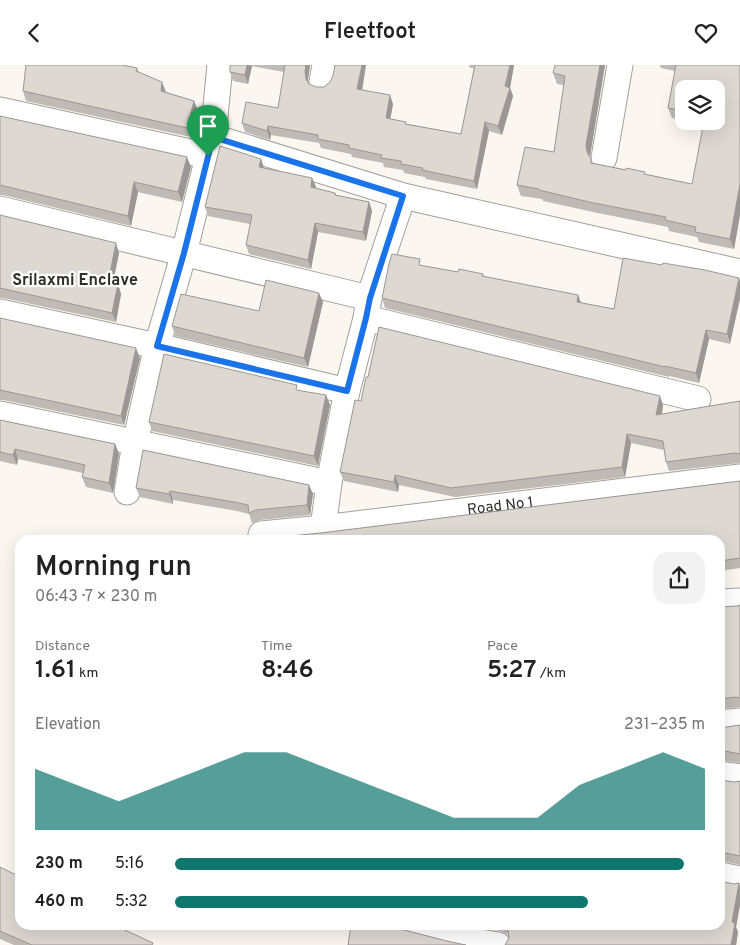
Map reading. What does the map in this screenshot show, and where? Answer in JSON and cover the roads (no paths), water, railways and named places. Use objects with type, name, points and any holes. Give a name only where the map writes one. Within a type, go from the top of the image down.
[{"type":"street","points":[[127,493],[135,443],[157,346],[184,253],[210,147],[220,65]]},
{"type":"street","points":[[604,158],[620,65]]},
{"type":"street","points":[[0,109],[210,147],[403,196],[740,272]]},
{"type":"street","points":[[323,528],[329,483],[347,391],[368,308],[403,196]]},
{"type":"street","points":[[0,209],[184,253],[368,308],[698,399]]},
{"type":"street","points":[[0,312],[157,346],[347,391]]},
{"type":"street","points":[[0,414],[329,483]]},
{"type":"street","name":"Road No 1","points":[[261,534],[740,477]]},
{"type":"street","points":[[725,602],[740,601]]},
{"type":"street","points":[[725,722],[740,721]]},
{"type":"street","points":[[725,775],[740,777]]},
{"type":"street","points":[[725,876],[740,879]]},
{"type":"street","points":[[430,930],[498,945]]},
{"type":"district","name":"Srilaxmi Enclave","points":[[75,281]]}]
